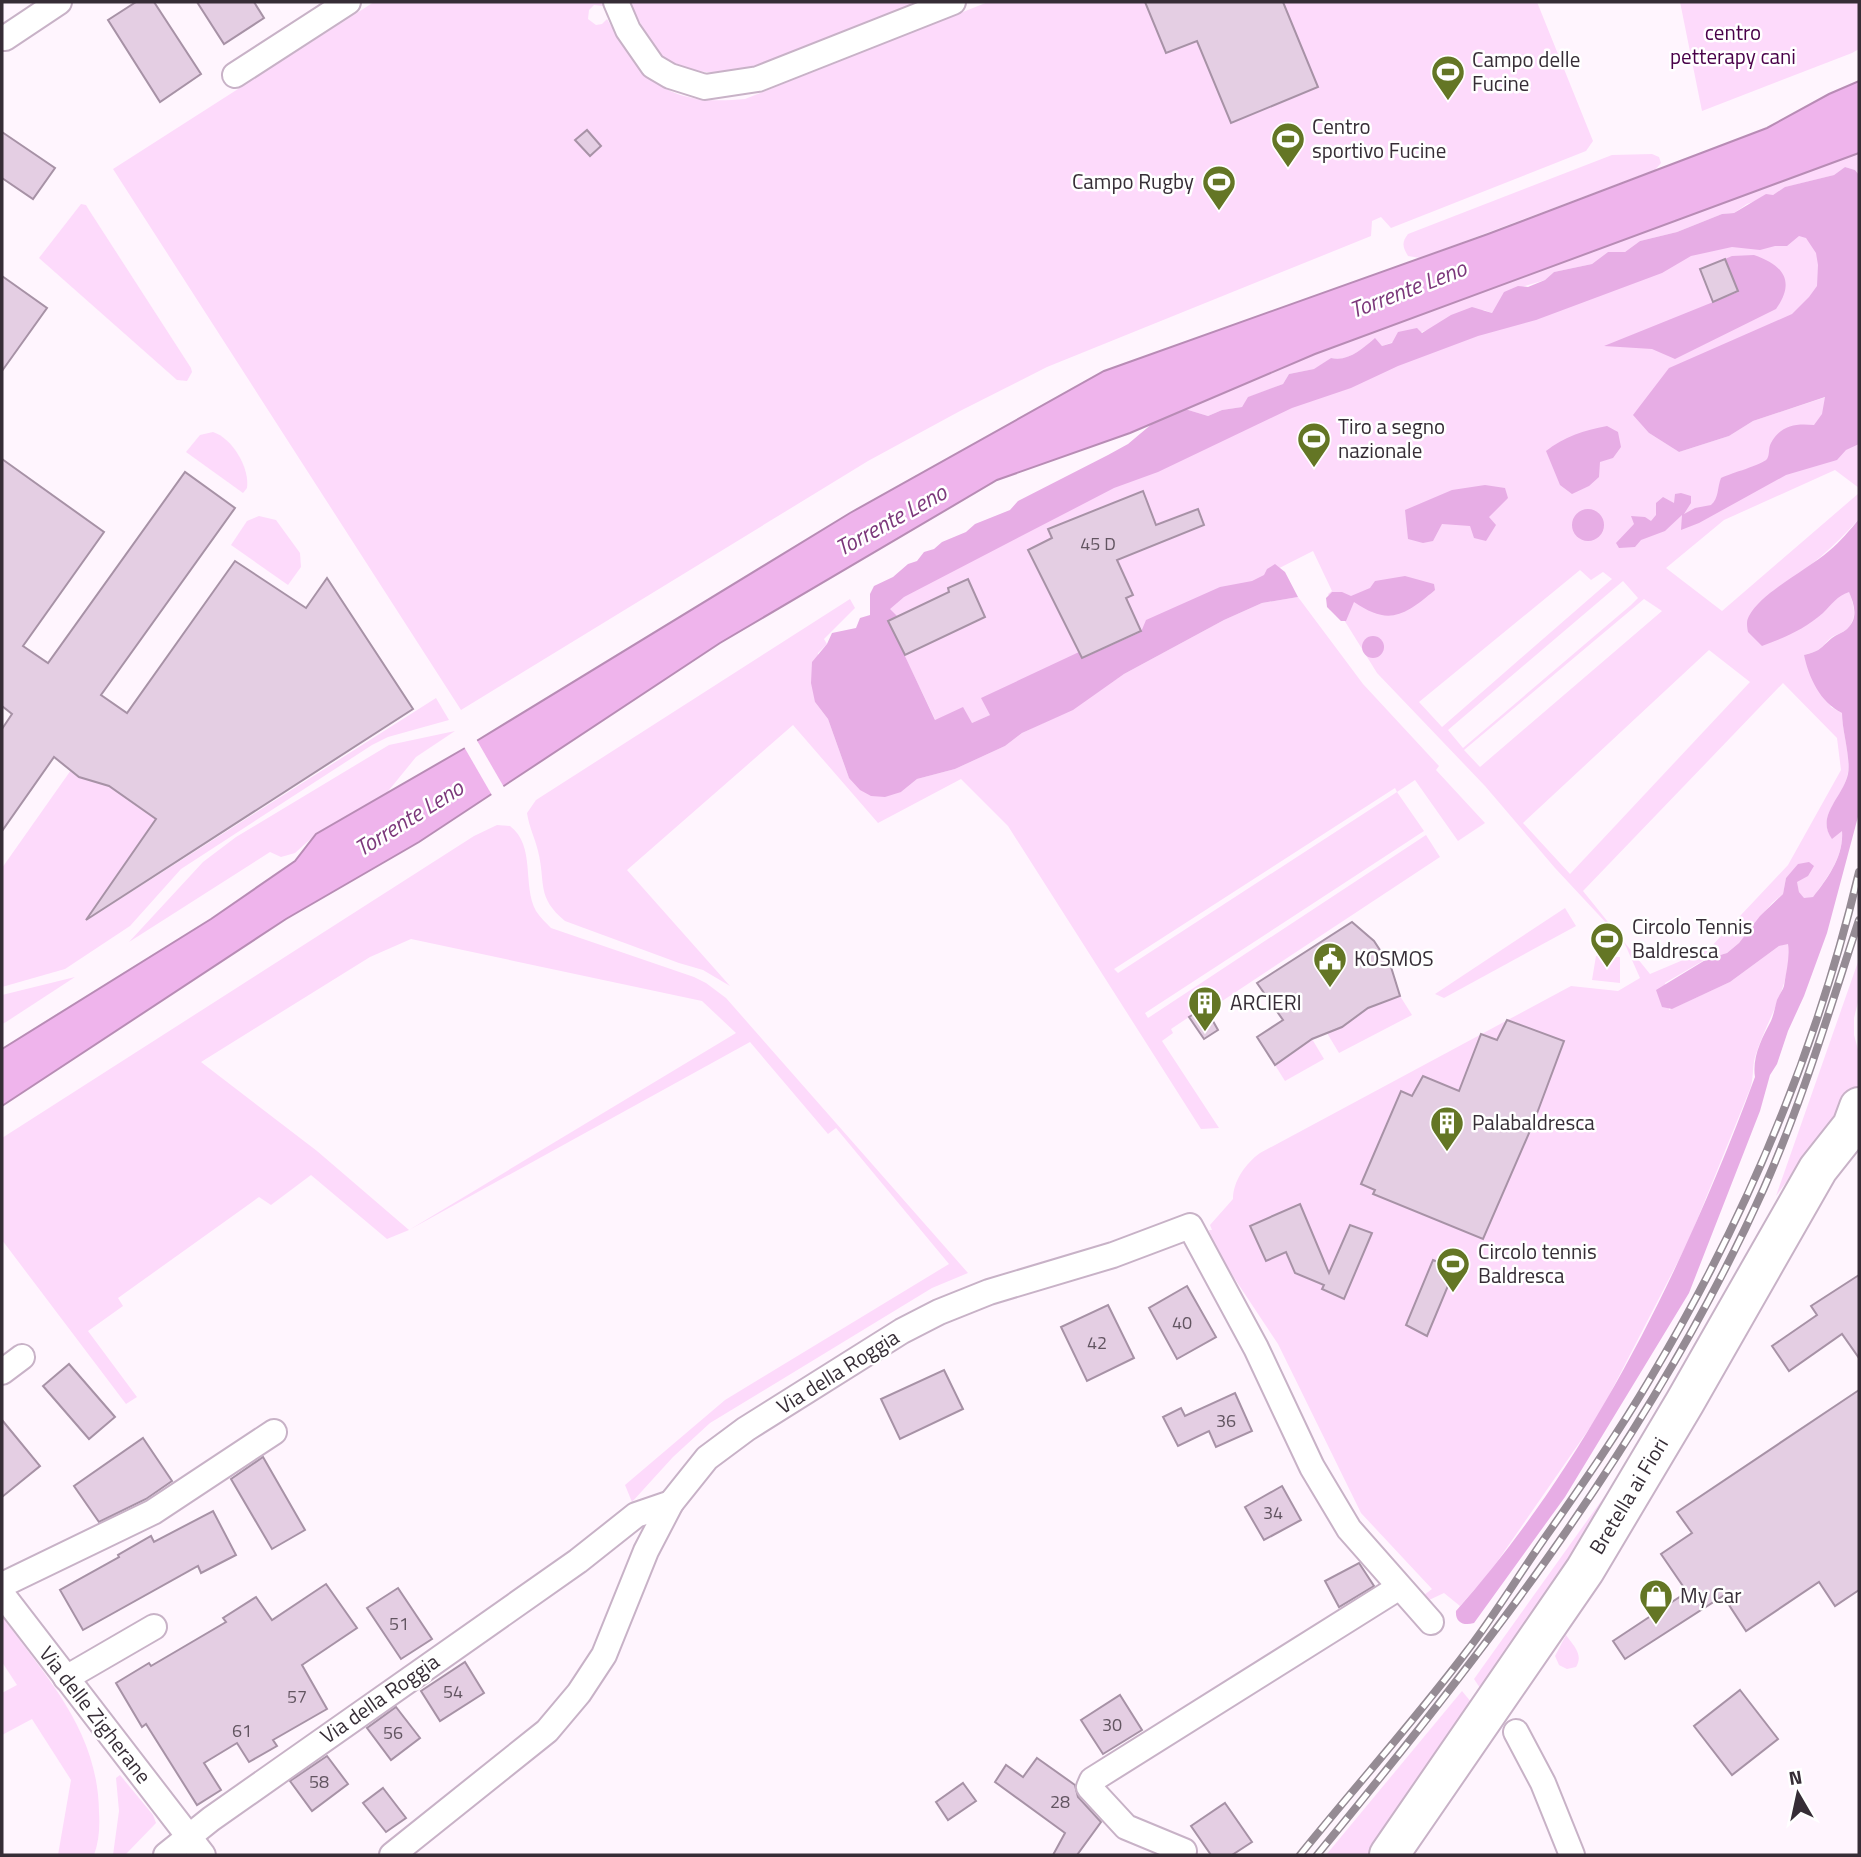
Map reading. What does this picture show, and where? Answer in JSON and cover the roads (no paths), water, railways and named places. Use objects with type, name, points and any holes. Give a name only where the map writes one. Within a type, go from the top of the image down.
[{"type":"main road","name":"Bretella ai Fiori","points":[[1389,1855],[1585,1570],[1818,1169],[1857,1118]]},
{"type":"street","points":[[5,38],[59,2]]},
{"type":"street","points":[[235,75],[348,2]]},
{"type":"street","points":[[616,2],[628,30],[653,66],[689,84],[705,87],[758,79],[953,2]]},
{"type":"street","name":"Via della Roggia","points":[[166,1855],[196,1846],[636,1515],[671,1503],[707,1458],[746,1429],[902,1331],[939,1312],[989,1292],[1113,1255],[1189,1226],[1256,1348],[1312,1467],[1349,1529],[1398,1588],[1431,1622]]},
{"type":"street","points":[[2,1372],[22,1356]]},
{"type":"street","points":[[2,1585],[153,1512],[274,1432]]},
{"type":"street","points":[[392,1855],[547,1731],[579,1693],[604,1655],[646,1551],[671,1503]]},
{"type":"street","points":[[1184,1851],[1126,1828],[1089,1787],[1092,1780],[1398,1588]]},
{"type":"street","name":"Via delle Zigherane","points":[[2,1594],[196,1846]]},
{"type":"street","points":[[66,1678],[154,1627]]},
{"type":"street","points":[[1516,1732],[1544,1783],[1572,1855]]},
{"type":"water","name":"Torrente Leno","points":[[1859,81],[1859,153],[1315,354],[1130,433],[997,480],[720,643],[419,842],[286,919],[2,1106],[2,1049],[211,919],[295,861],[316,834],[465,748],[850,513],[1104,371],[1488,234],[1767,128]]},
{"type":"railway","points":[[1300,1855],[1477,1638],[1650,1379],[1716,1259],[1774,1133],[1822,1004],[1859,872]]},
{"type":"railway","points":[[1317,1855],[1504,1618],[1563,1536],[1672,1367],[1720,1279],[1778,1155],[1815,1055],[1859,920]]},
{"type":"place","name":"Campo delle Fucine","points":[[1448,102]]},
{"type":"place","name":"Centro sportivo Fucine","points":[[1288,169]]},
{"type":"place","name":"Campo Rugby","points":[[1219,212]]},
{"type":"place","name":"Tiro a segno nazionale","points":[[1314,469]]},
{"type":"place","name":"Circolo Tennis Baldresca","points":[[1607,969]]},
{"type":"place","name":"KOSMOS","points":[[1330,989]]},
{"type":"place","name":"ARCIERI","points":[[1205,1033]]},
{"type":"place","name":"Palabaldresca","points":[[1447,1153]]},
{"type":"place","name":"Circolo tennis Baldresca","points":[[1453,1294]]},
{"type":"place","name":"My Car","points":[[1656,1626]]},
{"type":"park label","name":"centro petterapy cani","points":[[1733,45]]}]
